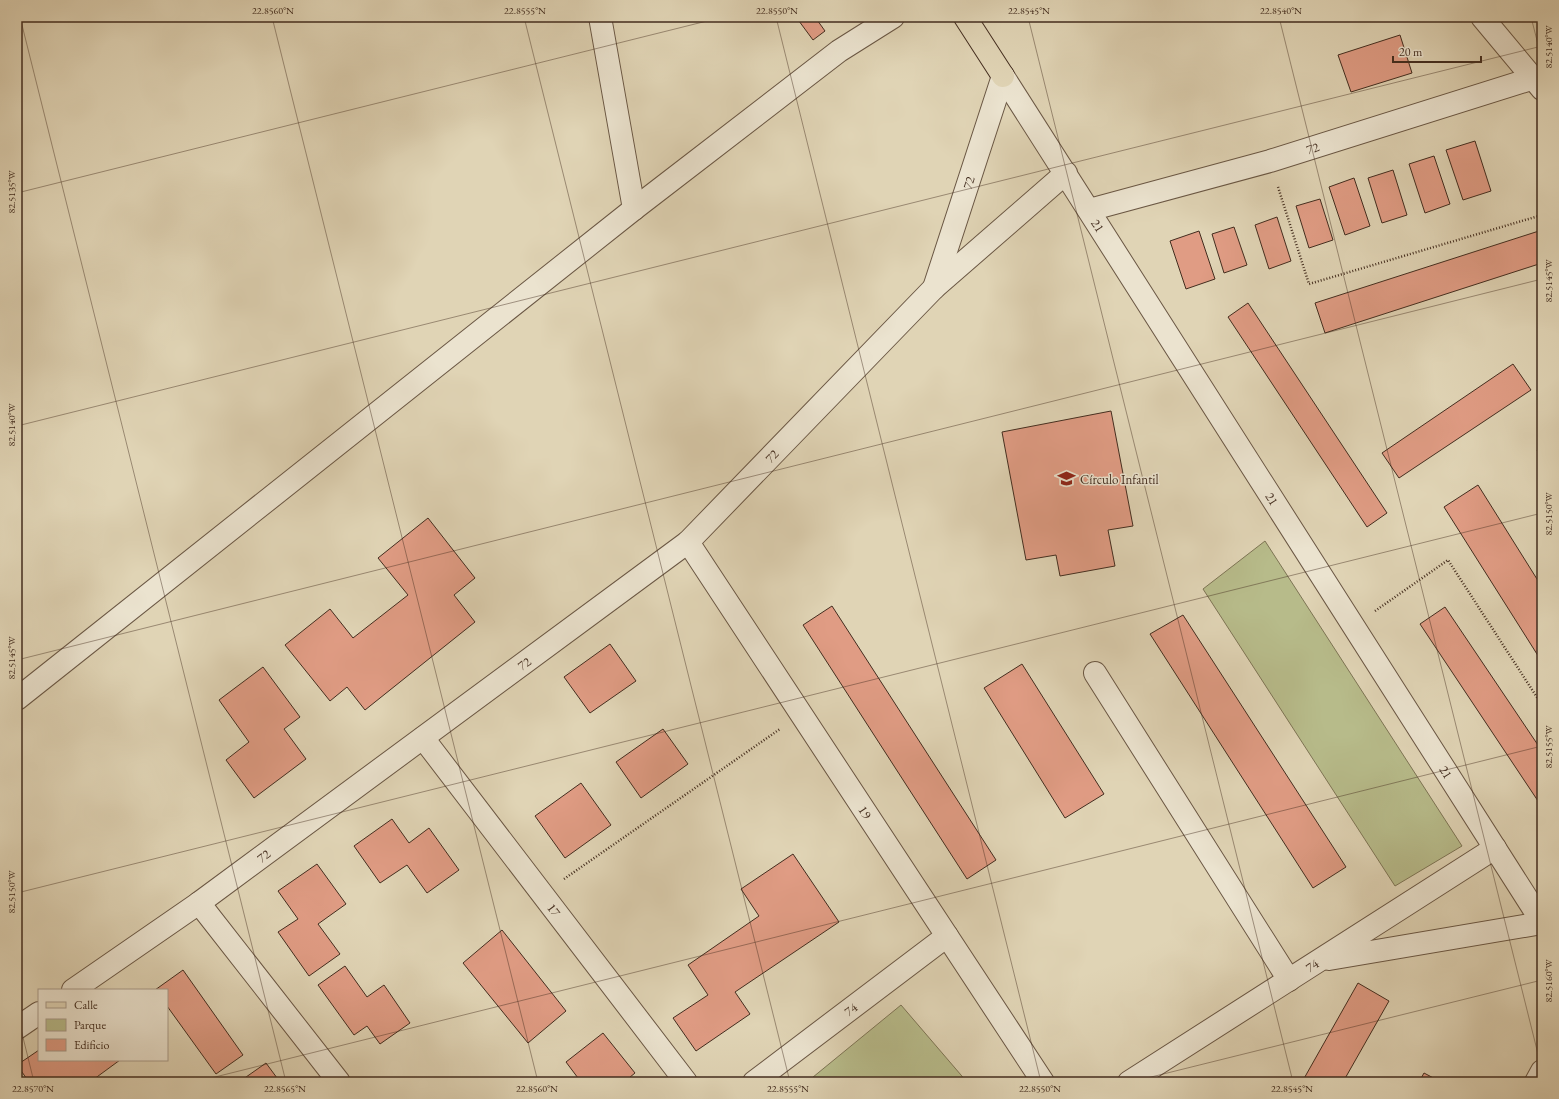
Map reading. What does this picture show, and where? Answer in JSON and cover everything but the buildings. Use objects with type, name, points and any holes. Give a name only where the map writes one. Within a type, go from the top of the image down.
[{"type":"main road","points":[[965,17],[1003,76]]},
{"type":"street","points":[[600,17],[634,209]]},
{"type":"street","points":[[17,699],[634,209],[839,51],[893,17]]},
{"type":"street","points":[[1482,17],[1538,83]]},
{"type":"street","name":"21","points":[[1003,76],[1542,922]]},
{"type":"street","name":"72","points":[[934,288],[1003,76]]},
{"type":"street","name":"72","points":[[1089,210],[1270,161],[1538,83]]},
{"type":"street","name":"72","points":[[74,989],[199,903],[688,542],[934,288],[1066,173]]},
{"type":"street","name":"19","points":[[688,542],[1043,1082]]},
{"type":"street","points":[[1095,673],[1289,980]]},
{"type":"street","name":"17","points":[[423,738],[686,1082]]},
{"type":"street","name":"74","points":[[1129,1082],[1495,848]]},
{"type":"street","points":[[199,903],[339,1082]]},
{"type":"street","points":[[1320,960],[1542,922]]},
{"type":"street","name":"74","points":[[754,1082],[947,936]]},
{"type":"street","points":[[17,1028],[38,1014]]},
{"type":"street","points":[[1536,1082],[1542,1071]]},
{"type":"path","points":[[1270,161],[1309,284],[1542,215]]},
{"type":"path","points":[[1354,626],[1448,560],[1542,705]]},
{"type":"path","points":[[542,894],[802,715]]},
{"type":"green space","points":[[1265,541],[1462,846],[1395,886],[1203,589]]},
{"type":"green space","points":[[901,1005],[967,1082],[807,1082]]},
{"type":"place","name":"Círculo Infantil","points":[[1067,479]]}]
